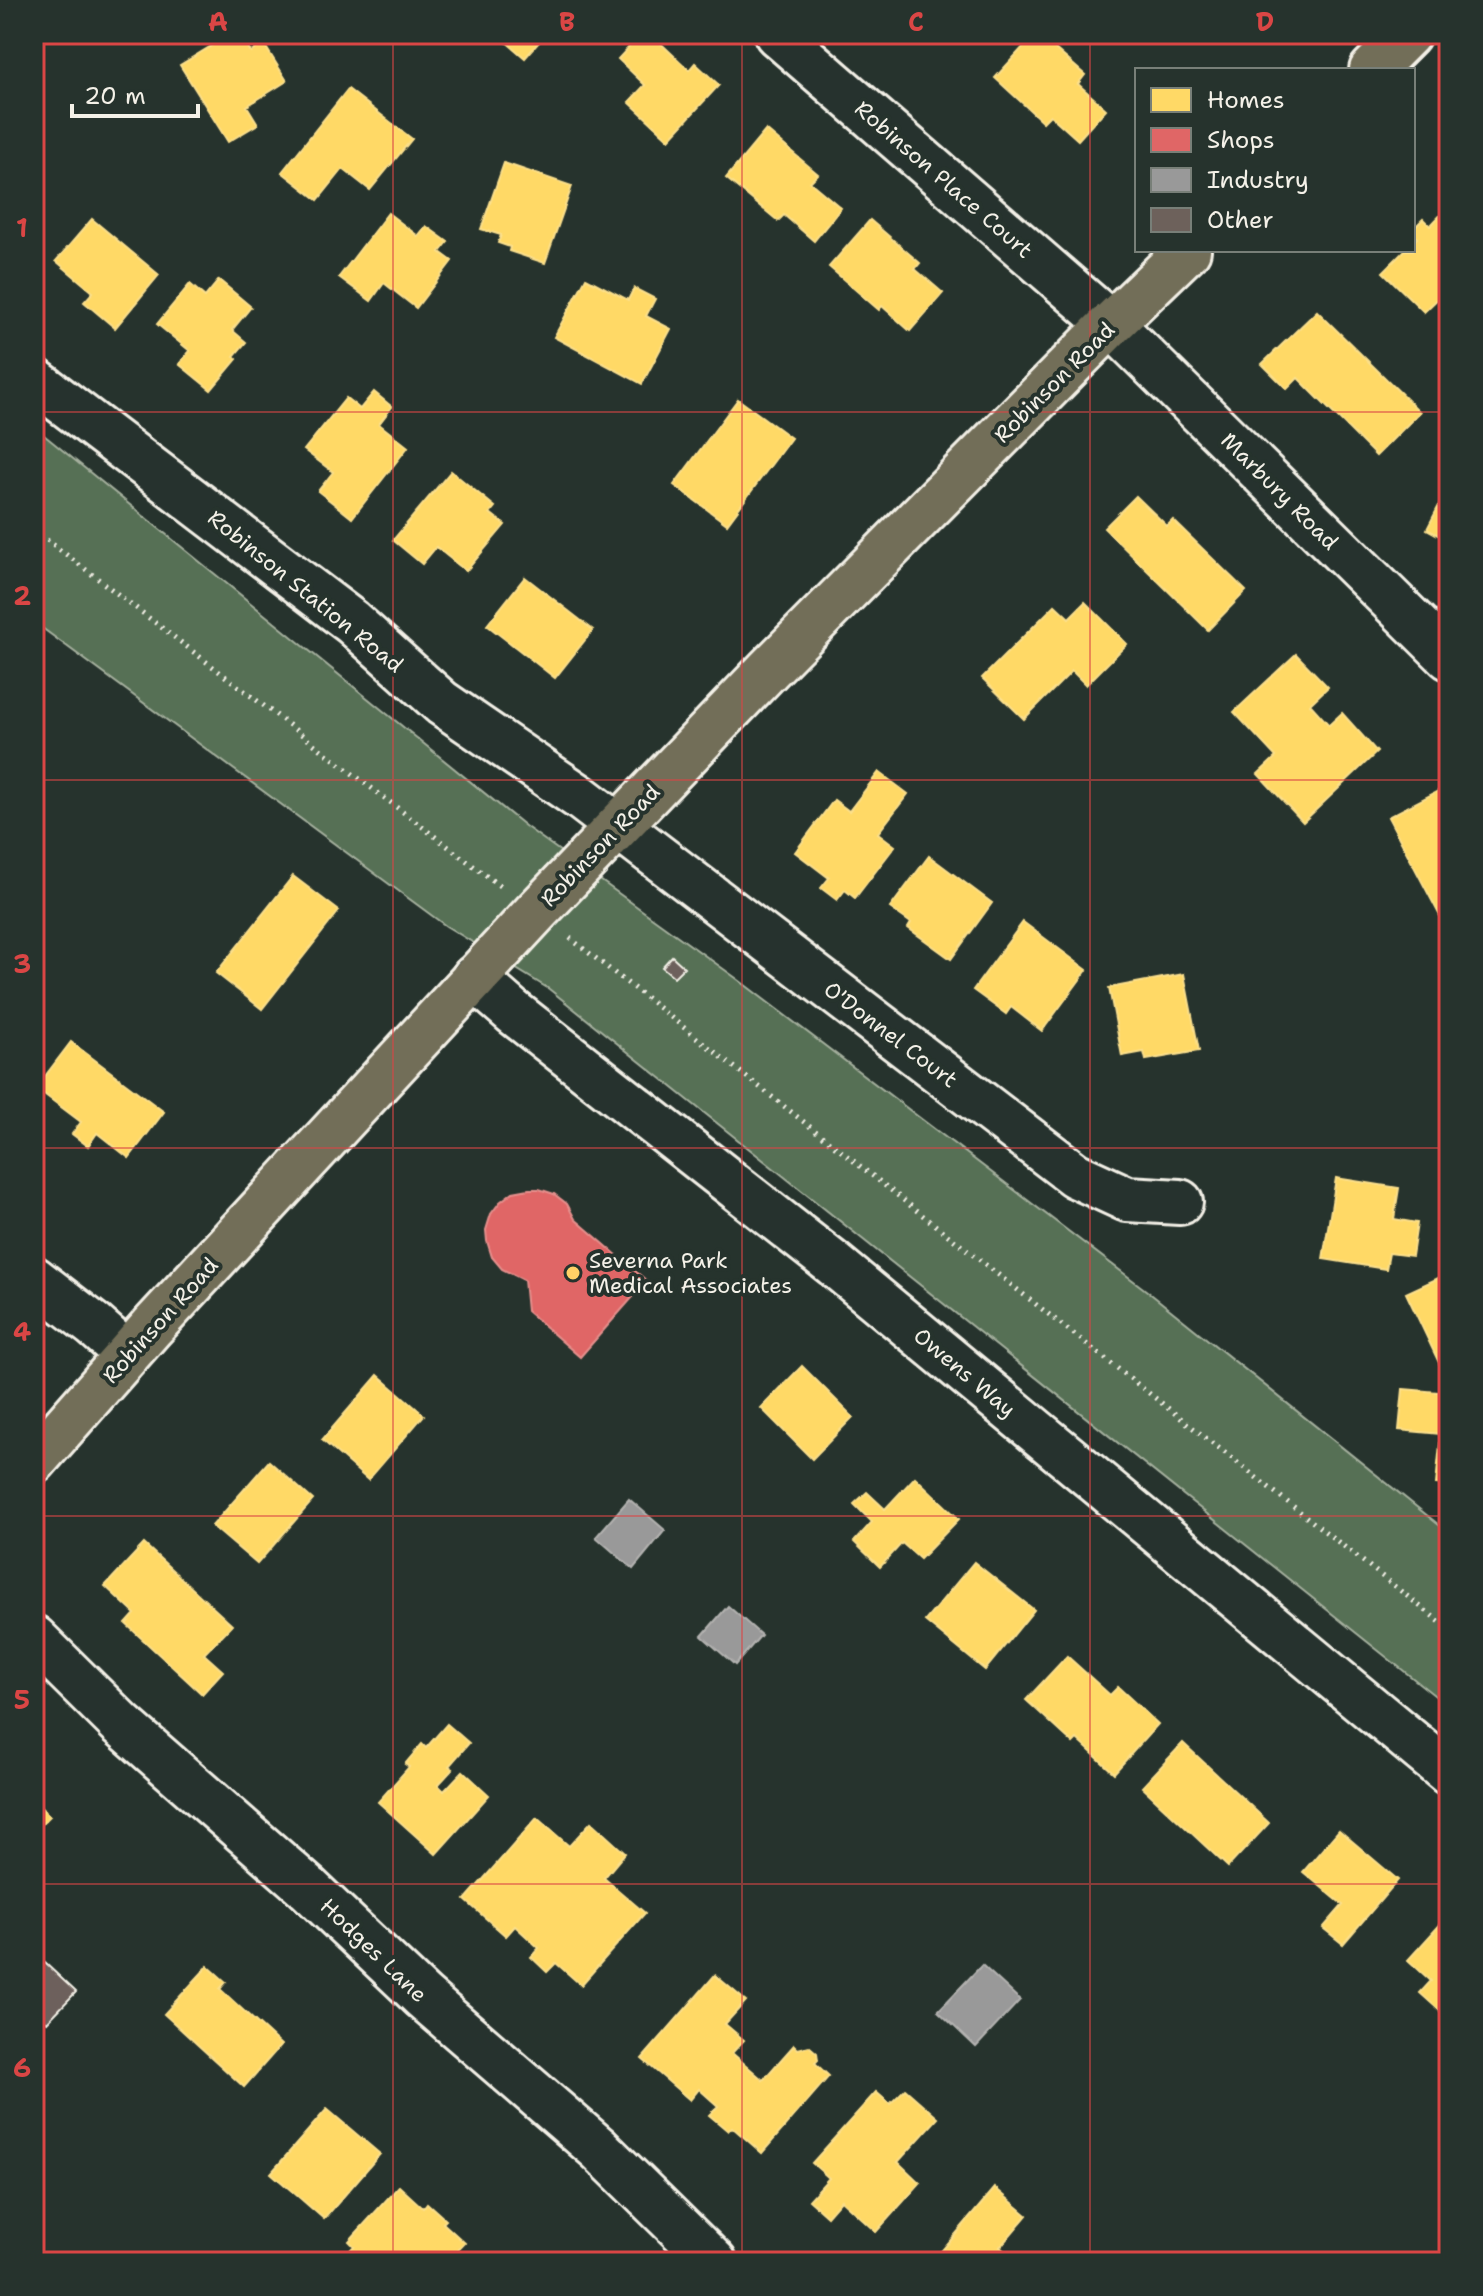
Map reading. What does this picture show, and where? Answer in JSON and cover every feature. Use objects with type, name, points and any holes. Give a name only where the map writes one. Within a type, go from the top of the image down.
[{"type":"main road","points":[[1374,68],[1408,34]]},
{"type":"main road","name":"Robinson Road","points":[[34,1461],[127,1354],[535,913],[780,658],[1186,252]]},
{"type":"street","name":"Robinson Place Court","points":[[777,34],[1111,324]]},
{"type":"street","name":"Marbury Road","points":[[1111,324],[1449,657]]},
{"type":"street","name":"Robinson Station Road","points":[[34,380],[352,622],[442,703],[618,826]]},
{"type":"street","name":"O'Donnel Court","points":[[618,826],[1075,1175],[1127,1199],[1180,1202]]},
{"type":"street","name":"Owens Way","points":[[474,978],[525,1022],[834,1264],[1449,1773]]},
{"type":"street","points":[[34,1279],[127,1354]]},
{"type":"street","name":"Hodges Lane","points":[[34,1638],[121,1724],[307,1887],[423,1997],[599,2149],[714,2262]]},
{"type":"path","points":[[34,530],[573,940],[1449,1629]]},
{"type":"green space","points":[[34,427],[525,826],[736,978],[1147,1291],[1449,1533],[1449,1707],[549,989],[446,926],[34,622]]},
{"type":"building: Homes","points":[[231,34],[240,34],[251,52],[264,44],[287,81],[247,106],[258,124],[228,142],[180,65]]},
{"type":"building: Homes","points":[[497,34],[546,34],[525,58]]},
{"type":"building: Homes","points":[[641,34],[651,34],[689,70],[695,63],[719,85],[669,139],[629,102],[645,85],[618,59]]},
{"type":"building: Homes","points":[[1035,34],[1085,75],[1078,84],[1106,109],[1078,140],[1050,115],[1043,122],[995,78]]},
{"type":"building: Homes","points":[[348,89],[412,139],[370,190],[343,169],[318,200],[282,172]]},
{"type":"building: Homes","points":[[766,130],[818,174],[810,182],[841,208],[814,241],[784,215],[778,221],[726,178]]},
{"type":"building: Homes","points":[[504,163],[572,186],[545,263],[509,251],[510,247],[498,243],[501,235],[481,229]]},
{"type":"building: Homes","points":[[1449,206],[1449,288],[1424,312],[1383,272],[1403,252],[1415,252],[1415,227],[1423,219],[1430,226]]},
{"type":"building: Homes","points":[[388,213],[418,236],[426,226],[448,242],[440,252],[452,261],[416,308],[384,283],[371,301],[339,277]]},
{"type":"building: Homes","points":[[92,219],[159,275],[115,328],[84,302],[93,292],[56,261]]},
{"type":"building: Homes","points":[[870,220],[920,263],[915,269],[943,293],[910,331],[882,306],[879,310],[829,267]]},
{"type":"building: Homes","points":[[586,278],[628,300],[634,288],[655,299],[646,316],[671,329],[642,384],[554,337]]},
{"type":"building: Homes","points":[[219,280],[251,307],[232,330],[246,342],[234,356],[237,359],[211,390],[179,364],[190,351],[157,324],[190,284],[205,297]]},
{"type":"building: Homes","points":[[1317,311],[1420,412],[1376,456],[1298,378],[1287,389],[1262,364]]},
{"type":"building: Homes","points":[[374,392],[392,407],[379,424],[408,447],[352,518],[318,491],[333,472],[304,450],[346,398],[360,409]]},
{"type":"building: Homes","points":[[738,399],[791,438],[727,524],[674,485]]},
{"type":"building: Homes","points":[[451,471],[495,507],[490,513],[505,525],[466,571],[436,547],[422,564],[393,540]]},
{"type":"building: Homes","points":[[1449,486],[1449,541],[1427,529]]},
{"type":"building: Homes","points":[[1136,496],[1167,526],[1173,520],[1246,591],[1208,630],[1104,528]]},
{"type":"building: Homes","points":[[525,577],[593,630],[555,678],[487,625]]},
{"type":"building: Homes","points":[[1085,602],[1127,644],[1086,685],[1072,671],[1024,719],[982,678],[1055,605],[1069,618]]},
{"type":"building: Homes","points":[[1296,654],[1328,687],[1310,704],[1329,725],[1342,713],[1377,752],[1303,822],[1258,774],[1276,757],[1234,712]]},
{"type":"building: Homes","points":[[879,772],[908,794],[878,833],[895,846],[855,898],[845,890],[837,900],[821,888],[829,878],[795,852],[834,800],[849,811]]},
{"type":"building: Homes","points":[[1440,790],[1449,808],[1449,933],[1388,817]]},
{"type":"building: Homes","points":[[929,856],[992,903],[951,959],[908,928],[911,923],[890,908]]},
{"type":"building: Homes","points":[[293,876],[339,911],[262,1009],[216,973]]},
{"type":"building: Homes","points":[[1023,922],[1087,970],[1042,1031],[1011,1007],[1006,1014],[973,990]]},
{"type":"building: Homes","points":[[1184,974],[1199,1051],[1146,1060],[1144,1052],[1122,1056],[1109,988]]},
{"type":"building: Homes","points":[[71,1042],[164,1112],[129,1158],[97,1133],[88,1146],[72,1134],[81,1122],[36,1088]]},
{"type":"building: Homes","points":[[1336,1178],[1399,1188],[1394,1219],[1417,1223],[1412,1256],[1389,1253],[1386,1269],[1323,1259]]},
{"type":"building: Homes","points":[[1449,1273],[1449,1363],[1441,1367],[1406,1293]]},
{"type":"building: Homes","points":[[802,1366],[853,1417],[812,1459],[761,1408]]},
{"type":"building: Homes","points":[[378,1375],[424,1415],[368,1480],[322,1440]]},
{"type":"building: Homes","points":[[1403,1389],[1449,1393],[1449,1485],[1436,1484],[1441,1434],[1399,1430]]},
{"type":"building: Homes","points":[[269,1461],[313,1500],[257,1564],[212,1526]]},
{"type":"building: Homes","points":[[915,1477],[959,1519],[920,1559],[902,1543],[880,1567],[854,1542],[872,1522],[854,1504],[867,1492],[885,1509]]},
{"type":"building: Homes","points":[[144,1544],[232,1625],[204,1654],[223,1671],[202,1694],[126,1624],[135,1614],[105,1586]]},
{"type":"building: Homes","points":[[974,1562],[1034,1610],[985,1670],[925,1621]]},
{"type":"building: Homes","points":[[1067,1656],[1110,1695],[1118,1687],[1158,1724],[1114,1773],[1077,1739],[1073,1743],[1026,1700]]},
{"type":"building: Homes","points":[[447,1724],[469,1743],[449,1766],[453,1769],[438,1785],[444,1791],[463,1771],[489,1795],[436,1854],[378,1802],[409,1767],[405,1764],[422,1744],[426,1748]]},
{"type":"building: Homes","points":[[1183,1743],[1269,1823],[1228,1867],[1142,1787]]},
{"type":"building: Homes","points":[[34,1801],[50,1816],[34,1832]]},
{"type":"building: Homes","points":[[537,1818],[569,1846],[591,1822],[625,1853],[604,1878],[645,1913],[581,1985],[556,1963],[547,1972],[531,1957],[539,1948],[515,1926],[506,1936],[465,1900]]},
{"type":"building: Homes","points":[[1339,1830],[1398,1880],[1343,1944],[1323,1928],[1343,1905],[1303,1872]]},
{"type":"building: Homes","points":[[1445,1919],[1449,1922],[1449,2019],[1420,1993],[1431,1981],[1408,1960]]},
{"type":"building: Homes","points":[[208,1966],[226,1982],[220,1989],[281,2045],[244,2087],[164,2014]]},
{"type":"building: Homes","points":[[715,1975],[746,2001],[725,2024],[744,2040],[732,2053],[763,2080],[794,2045],[798,2049],[809,2046],[817,2053],[815,2063],[829,2076],[762,2153],[732,2127],[728,2131],[709,2115],[718,2106],[699,2089],[690,2100],[642,2059]]},
{"type":"building: Homes","points":[[905,2089],[938,2118],[898,2162],[920,2183],[876,2232],[841,2200],[827,2216],[809,2200],[829,2178],[812,2163],[876,2092],[890,2104]]},
{"type":"building: Homes","points":[[327,2109],[380,2154],[324,2219],[271,2173]]},
{"type":"building: Homes","points":[[399,2186],[423,2208],[427,2203],[465,2243],[447,2262],[339,2262],[354,2246],[349,2241]]},
{"type":"building: Homes","points":[[995,2188],[1027,2215],[1000,2247],[1018,2262],[932,2262]]},
{"type":"building: Shops","name":"Severna Park Medical Associates","points":[[529,1189],[554,1194],[567,1204],[575,1219],[647,1281],[580,1357],[527,1311],[524,1280],[502,1269],[492,1257],[487,1241],[486,1230],[491,1214],[500,1202],[513,1192]]},
{"type":"building: Industry","points":[[629,1499],[665,1530],[633,1569],[596,1537]]},
{"type":"building: Industry","points":[[728,1606],[761,1635],[735,1665],[702,1636]]},
{"type":"building: Industry","points":[[982,1965],[1020,2000],[976,2047],[938,2011]]},
{"type":"building: Other","points":[[672,956],[684,967],[674,977],[662,967]]},
{"type":"building: Other","points":[[45,1963],[76,1992],[47,2022],[34,2010],[34,1975]]},
{"type":"place","name":"Severna Park Medical Associates","points":[[573,1273]]}]
